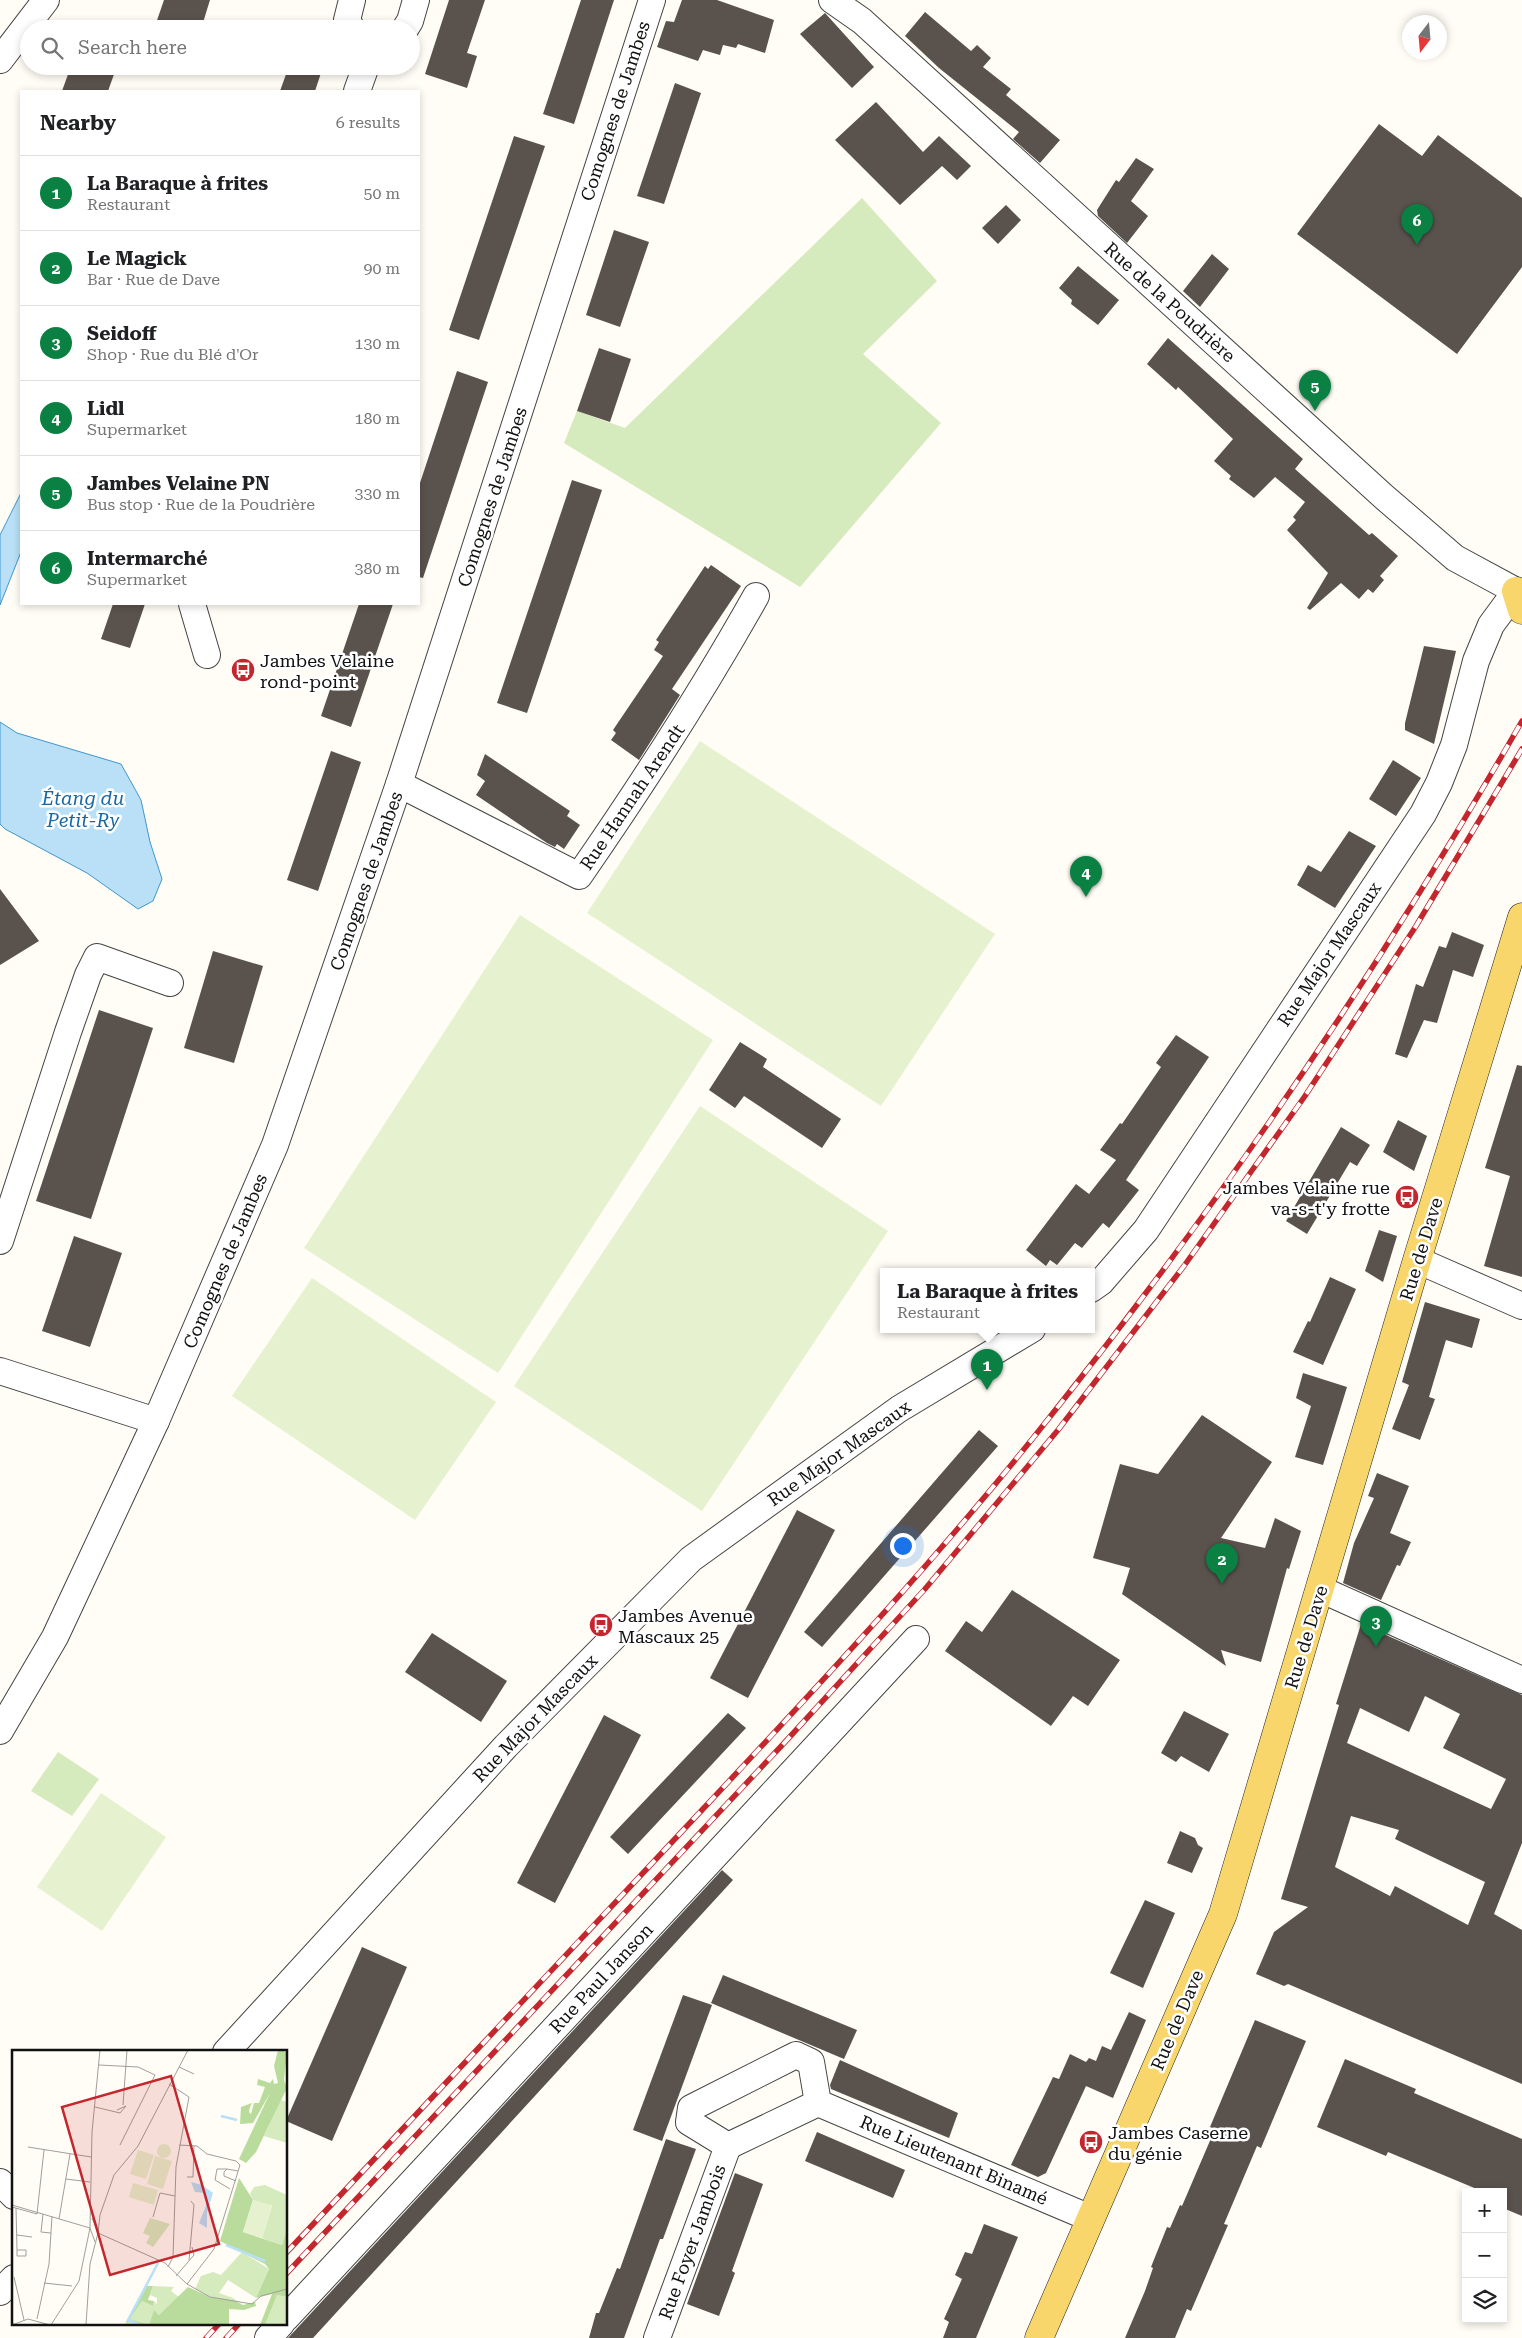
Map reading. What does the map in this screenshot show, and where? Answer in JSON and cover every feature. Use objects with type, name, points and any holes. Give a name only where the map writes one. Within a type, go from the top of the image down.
[{"type":"main road","name":"Rue de Dave","points":[[1039,2338],[1223,1914],[1417,1260],[1522,917]]},
{"type":"street","points":[[31,20],[46,0]]},
{"type":"street","points":[[347,20],[352,0]]},
{"type":"street","points":[[410,20],[416,0]]},
{"type":"street","name":"Comognes de Jambes","points":[[0,1731],[55,1637],[156,1421],[275,1145],[399,784],[652,0]]},
{"type":"street","name":"Rue de la Poudrière","points":[[832,0],[862,21],[1366,480],[1455,558],[1521,593]]},
{"type":"street","points":[[0,60],[20,34]]},
{"type":"street","points":[[357,90],[363,75]]},
{"type":"street","name":"Rue Major Mascaux","points":[[1095,1286],[1101,1282],[1146,1230],[1423,814],[1439,783],[1454,744],[1476,661],[1491,625],[1521,593]]},
{"type":"street","name":"Rue Hannah Arendt","points":[[399,784],[579,876],[680,724],[722,657],[756,596]]},
{"type":"street","points":[[192,605],[206,655]]},
{"type":"street","points":[[0,1241],[68,1032],[88,974],[97,958],[170,984]]},
{"type":"street","points":[[1417,1260],[1522,1306]]},
{"type":"street","name":"Rue Major Mascaux","points":[[228,2050],[506,1746],[691,1559],[899,1409],[1025,1333]]},
{"type":"street","points":[[0,1371],[156,1421]]},
{"type":"street","points":[[1320,1589],[1522,1680]]},
{"type":"street","name":"Rue Paul Janson","points":[[288,2316],[916,1639]]},
{"type":"street","points":[[796,2055],[811,2062],[818,2103],[728,2146],[689,2122],[691,2108],[796,2055]]},
{"type":"street","name":"Rue Lieutenant Binamé","points":[[818,2103],[1090,2218]]},
{"type":"street","name":"Rue Foyer Jambois","points":[[656,2338],[728,2146]]},
{"type":"street","points":[[0,2182],[12,2194]]},
{"type":"street","points":[[0,2292],[12,2280]]},
{"type":"street","points":[[268,2338],[278,2326]]},
{"type":"green space","points":[[862,198],[937,281],[863,354],[941,423],[800,587],[564,443],[577,411],[625,428]]},
{"type":"green space","points":[[700,741],[995,934],[881,1106],[587,913]]},
{"type":"green space","points":[[520,915],[713,1040],[498,1373],[304,1248]]},
{"type":"green space","points":[[700,1106],[888,1231],[702,1511],[514,1386]]},
{"type":"green space","points":[[312,1278],[496,1402],[415,1520],[232,1396]]},
{"type":"green space","points":[[58,1752],[99,1779],[72,1816],[31,1791]]},
{"type":"green space","points":[[101,1793],[166,1837],[102,1931],[37,1887]]},
{"type":"water","points":[[20,495],[20,555],[0,605],[0,535]]},
{"type":"water","name":"Étang du Petit-Ry","points":[[0,722],[17,733],[121,764],[141,800],[150,842],[162,879],[153,901],[138,909],[87,873],[5,829],[0,824]]},
{"type":"building","points":[[164,0],[210,0],[204,20],[157,20]]},
{"type":"building","points":[[449,0],[485,0],[467,53],[477,56],[467,88],[425,74]]},
{"type":"building","points":[[581,0],[614,0],[574,124],[543,114]]},
{"type":"building","points":[[682,0],[717,0],[774,20],[765,53],[738,44],[736,48],[723,45],[720,55],[703,50],[698,61],[657,47],[666,21],[674,22]]},
{"type":"building","points":[[925,12],[971,51],[977,45],[991,58],[983,67],[1011,89],[1006,95],[1060,140],[1040,163],[1013,139],[1019,132],[939,68],[905,36]]},
{"type":"building","points":[[825,13],[874,67],[852,88],[800,34]]},
{"type":"building","points":[[68,75],[114,75],[108,90],[62,90]]},
{"type":"building","points":[[286,75],[320,75],[315,90],[280,90]]},
{"type":"building","points":[[675,83],[701,93],[664,204],[637,196]]},
{"type":"building","points":[[876,102],[923,152],[939,136],[971,166],[957,180],[942,166],[900,205],[835,140]]},
{"type":"building","points":[[1379,124],[1422,156],[1438,135],[1522,198],[1522,267],[1457,354],[1297,234]]},
{"type":"building","points":[[514,136],[545,146],[479,340],[449,330]]},
{"type":"building","points":[[1136,158],[1154,169],[1131,201],[1148,216],[1127,243],[1098,216],[1097,210],[1116,180],[1119,182]]},
{"type":"building","points":[[1006,205],[1021,220],[998,244],[982,228]]},
{"type":"building","points":[[614,230],[649,242],[620,327],[586,315]]},
{"type":"building","points":[[1212,254],[1229,269],[1200,307],[1183,291]]},
{"type":"building","points":[[1078,266],[1119,300],[1098,325],[1071,304],[1072,300],[1059,288]]},
{"type":"building","points":[[1168,338],[1303,459],[1295,469],[1369,535],[1372,533],[1398,556],[1380,576],[1384,580],[1373,593],[1368,589],[1359,599],[1341,583],[1310,610],[1307,608],[1328,573],[1287,530],[1296,520],[1293,517],[1305,502],[1275,477],[1254,498],[1229,479],[1231,476],[1214,461],[1233,439],[1178,387],[1176,390],[1147,364]]},
{"type":"building","points":[[599,348],[631,359],[610,422],[577,411]]},
{"type":"building","points":[[457,371],[488,382],[423,578],[420,577],[420,483]]},
{"type":"building","points":[[572,480],[602,490],[527,713],[497,703]]},
{"type":"building","points":[[711,565],[741,586],[672,689],[680,695],[639,760],[611,740],[616,733],[613,730],[663,656],[654,650],[659,642],[656,640],[705,566],[708,569]]},
{"type":"building","points":[[113,605],[145,605],[130,648],[101,639]]},
{"type":"building","points":[[359,605],[393,605],[351,727],[321,716]]},
{"type":"building","points":[[1424,646],[1456,651],[1434,744],[1405,730],[1405,723]]},
{"type":"building","points":[[331,751],[361,762],[318,891],[287,880]]},
{"type":"building","points":[[485,754],[570,811],[567,816],[580,825],[564,849],[557,844],[555,847],[547,843],[476,795],[485,781],[477,775]]},
{"type":"building","points":[[1393,760],[1421,778],[1396,816],[1369,799]]},
{"type":"building","points":[[1349,831],[1376,846],[1335,908],[1297,885],[1308,865],[1321,872]]},
{"type":"building","points":[[0,889],[39,941],[0,965]]},
{"type":"building","points":[[1452,932],[1484,945],[1473,977],[1453,970],[1437,1023],[1424,1020],[1407,1058],[1395,1054],[1416,984],[1423,987],[1439,946],[1446,948]]},
{"type":"building","points":[[213,951],[263,966],[234,1063],[184,1048]]},
{"type":"building","points":[[99,1010],[153,1028],[91,1219],[36,1201]]},
{"type":"building","points":[[1176,1035],[1209,1057],[1126,1180],[1139,1190],[1109,1228],[1103,1223],[1082,1248],[1075,1243],[1057,1265],[1050,1260],[1046,1266],[1026,1250],[1076,1184],[1089,1194],[1116,1160],[1100,1150],[1120,1123],[1122,1124],[1161,1067],[1156,1063]]},
{"type":"building","points":[[740,1042],[767,1059],[763,1067],[841,1119],[822,1148],[744,1096],[735,1108],[709,1090]]},
{"type":"building","points":[[1517,1065],[1522,1066],[1522,1277],[1484,1266],[1510,1176],[1485,1168]]},
{"type":"building","points":[[1398,1120],[1427,1136],[1414,1171],[1383,1152]]},
{"type":"building","points":[[1341,1127],[1370,1145],[1357,1166],[1350,1162],[1307,1234],[1286,1221]]},
{"type":"building","points":[[1379,1230],[1397,1236],[1383,1282],[1365,1271]]},
{"type":"building","points":[[74,1236],[122,1253],[90,1347],[42,1331]]},
{"type":"building","points":[[1330,1277],[1356,1289],[1323,1365],[1293,1352],[1308,1321],[1310,1322]]},
{"type":"building","points":[[1425,1302],[1480,1319],[1472,1348],[1446,1340],[1429,1397],[1435,1399],[1420,1440],[1392,1429],[1409,1385],[1402,1382]]},
{"type":"building","points":[[1303,1373],[1347,1387],[1323,1465],[1295,1457],[1311,1406],[1296,1398]]},
{"type":"building","points":[[1202,1415],[1272,1462],[1221,1538],[1265,1548],[1275,1518],[1301,1531],[1289,1569],[1287,1568],[1261,1662],[1221,1650],[1226,1666],[1122,1594],[1130,1568],[1093,1558],[1120,1464],[1158,1474]]},
{"type":"building","points":[[979,1430],[998,1446],[822,1647],[804,1632]]},
{"type":"building","points":[[1377,1473],[1409,1486],[1390,1533],[1411,1542],[1400,1566],[1397,1565],[1381,1600],[1343,1583],[1354,1543],[1374,1498],[1368,1496]]},
{"type":"building","points":[[797,1510],[835,1530],[748,1698],[710,1678]]},
{"type":"building","points":[[1012,1590],[1120,1660],[1088,1706],[1073,1696],[1051,1726],[945,1651],[966,1621],[982,1632]]},
{"type":"building","points":[[1361,1624],[1522,1695],[1522,1843],[1494,1914],[1522,1930],[1522,2084],[1288,1984],[1284,1986],[1256,1974],[1274,1932],[1308,1907],[1281,1899],[1339,1705],[1336,1704]],"holes":[[[1425,1696],[1460,1714],[1443,1748],[1506,1779],[1491,1809],[1347,1743],[1360,1708],[1409,1732]],[[1351,1816],[1399,1830],[1395,1839],[1485,1882],[1468,1925],[1395,1886],[1390,1896],[1335,1867]]]},
{"type":"building","points":[[432,1633],[507,1681],[481,1722],[405,1672]]},
{"type":"building","points":[[1184,1711],[1229,1734],[1209,1772],[1181,1756],[1176,1762],[1161,1753]]},
{"type":"building","points":[[728,1713],[746,1728],[628,1854],[610,1837]]},
{"type":"building","points":[[604,1715],[641,1735],[555,1903],[517,1883]]},
{"type":"building","points":[[1180,1831],[1195,1838],[1198,1845],[1203,1848],[1192,1873],[1167,1863]]},
{"type":"building","points":[[722,1870],[733,1880],[313,2338],[288,2338]]},
{"type":"building","points":[[1145,1900],[1175,1913],[1143,1988],[1110,1973]]},
{"type":"building","points":[[362,1947],[407,1967],[332,2141],[288,2122],[288,2116]]},
{"type":"building","points":[[723,1975],[857,2030],[844,2059],[711,2003]]},
{"type":"building","points":[[683,1995],[712,2005],[662,2141],[633,2130]]},
{"type":"building","points":[[1129,2012],[1146,2020],[1113,2098],[1086,2086],[1046,2173],[1038,2177],[1011,2165],[1053,2077],[1059,2079],[1070,2054],[1086,2062],[1089,2058],[1096,2061],[1102,2046],[1111,2050]]},
{"type":"building","points":[[1255,2020],[1306,2041],[1261,2148],[1257,2146],[1224,2224],[1228,2225],[1191,2311],[1187,2309],[1175,2338],[1125,2338],[1145,2291],[1153,2268],[1151,2267],[1167,2227],[1170,2228],[1180,2205],[1182,2206],[1215,2129],[1210,2127]]},
{"type":"building","points":[[1345,2059],[1416,2089],[1414,2093],[1522,2139],[1522,2216],[1507,2210],[1507,2188],[1474,2188],[1388,2152],[1386,2156],[1317,2127]]},
{"type":"building","points":[[840,2060],[958,2113],[949,2138],[831,2089],[830,2085]]},
{"type":"building","points":[[817,2132],[905,2170],[893,2198],[805,2161]]},
{"type":"building","points":[[666,2139],[696,2149],[663,2239],[660,2239],[624,2338],[589,2338],[596,2313],[599,2313],[617,2268],[620,2269]]},
{"type":"building","points":[[735,2173],[763,2184],[732,2271],[735,2273],[719,2316],[687,2304]]},
{"type":"building","points":[[984,2224],[1018,2237],[976,2338],[943,2338],[949,2322],[944,2319],[962,2279],[955,2275],[965,2252],[972,2254]]},
{"type":"railway","points":[[288,2251],[818,1686],[1005,1473],[1114,1335],[1177,1251],[1299,1078],[1414,902],[1522,721]]},
{"type":"railway","points":[[288,2272],[786,1741],[925,1589],[1058,1430],[1184,1266],[1305,1096],[1416,926],[1522,749]]},
{"type":"railway","points":[[206,2338],[217,2326]]},
{"type":"railway","points":[[226,2338],[237,2326]]},
{"type":"place","name":"Intermarché","points":[[1417,245]]},
{"type":"place","name":"Jambes Velaine PN","points":[[1315,411]]},
{"type":"place","name":"Jambes Velaine rond-point","points":[[243,670]]},
{"type":"place","name":"Lidl","points":[[1086,897]]},
{"type":"place","name":"Jambes Velaine rue va-s-t'y frotte","points":[[1407,1197]]},
{"type":"place","name":"La Baraque à frites","points":[[987,1390]]},
{"type":"place","name":"Le Magick","points":[[1222,1584]]},
{"type":"place","name":"Jambes Avenue Mascaux 25","points":[[601,1625]]},
{"type":"place","name":"Seidoff","points":[[1376,1647]]},
{"type":"place","name":"Jambes Caserne du génie","points":[[1091,2142]]}]
